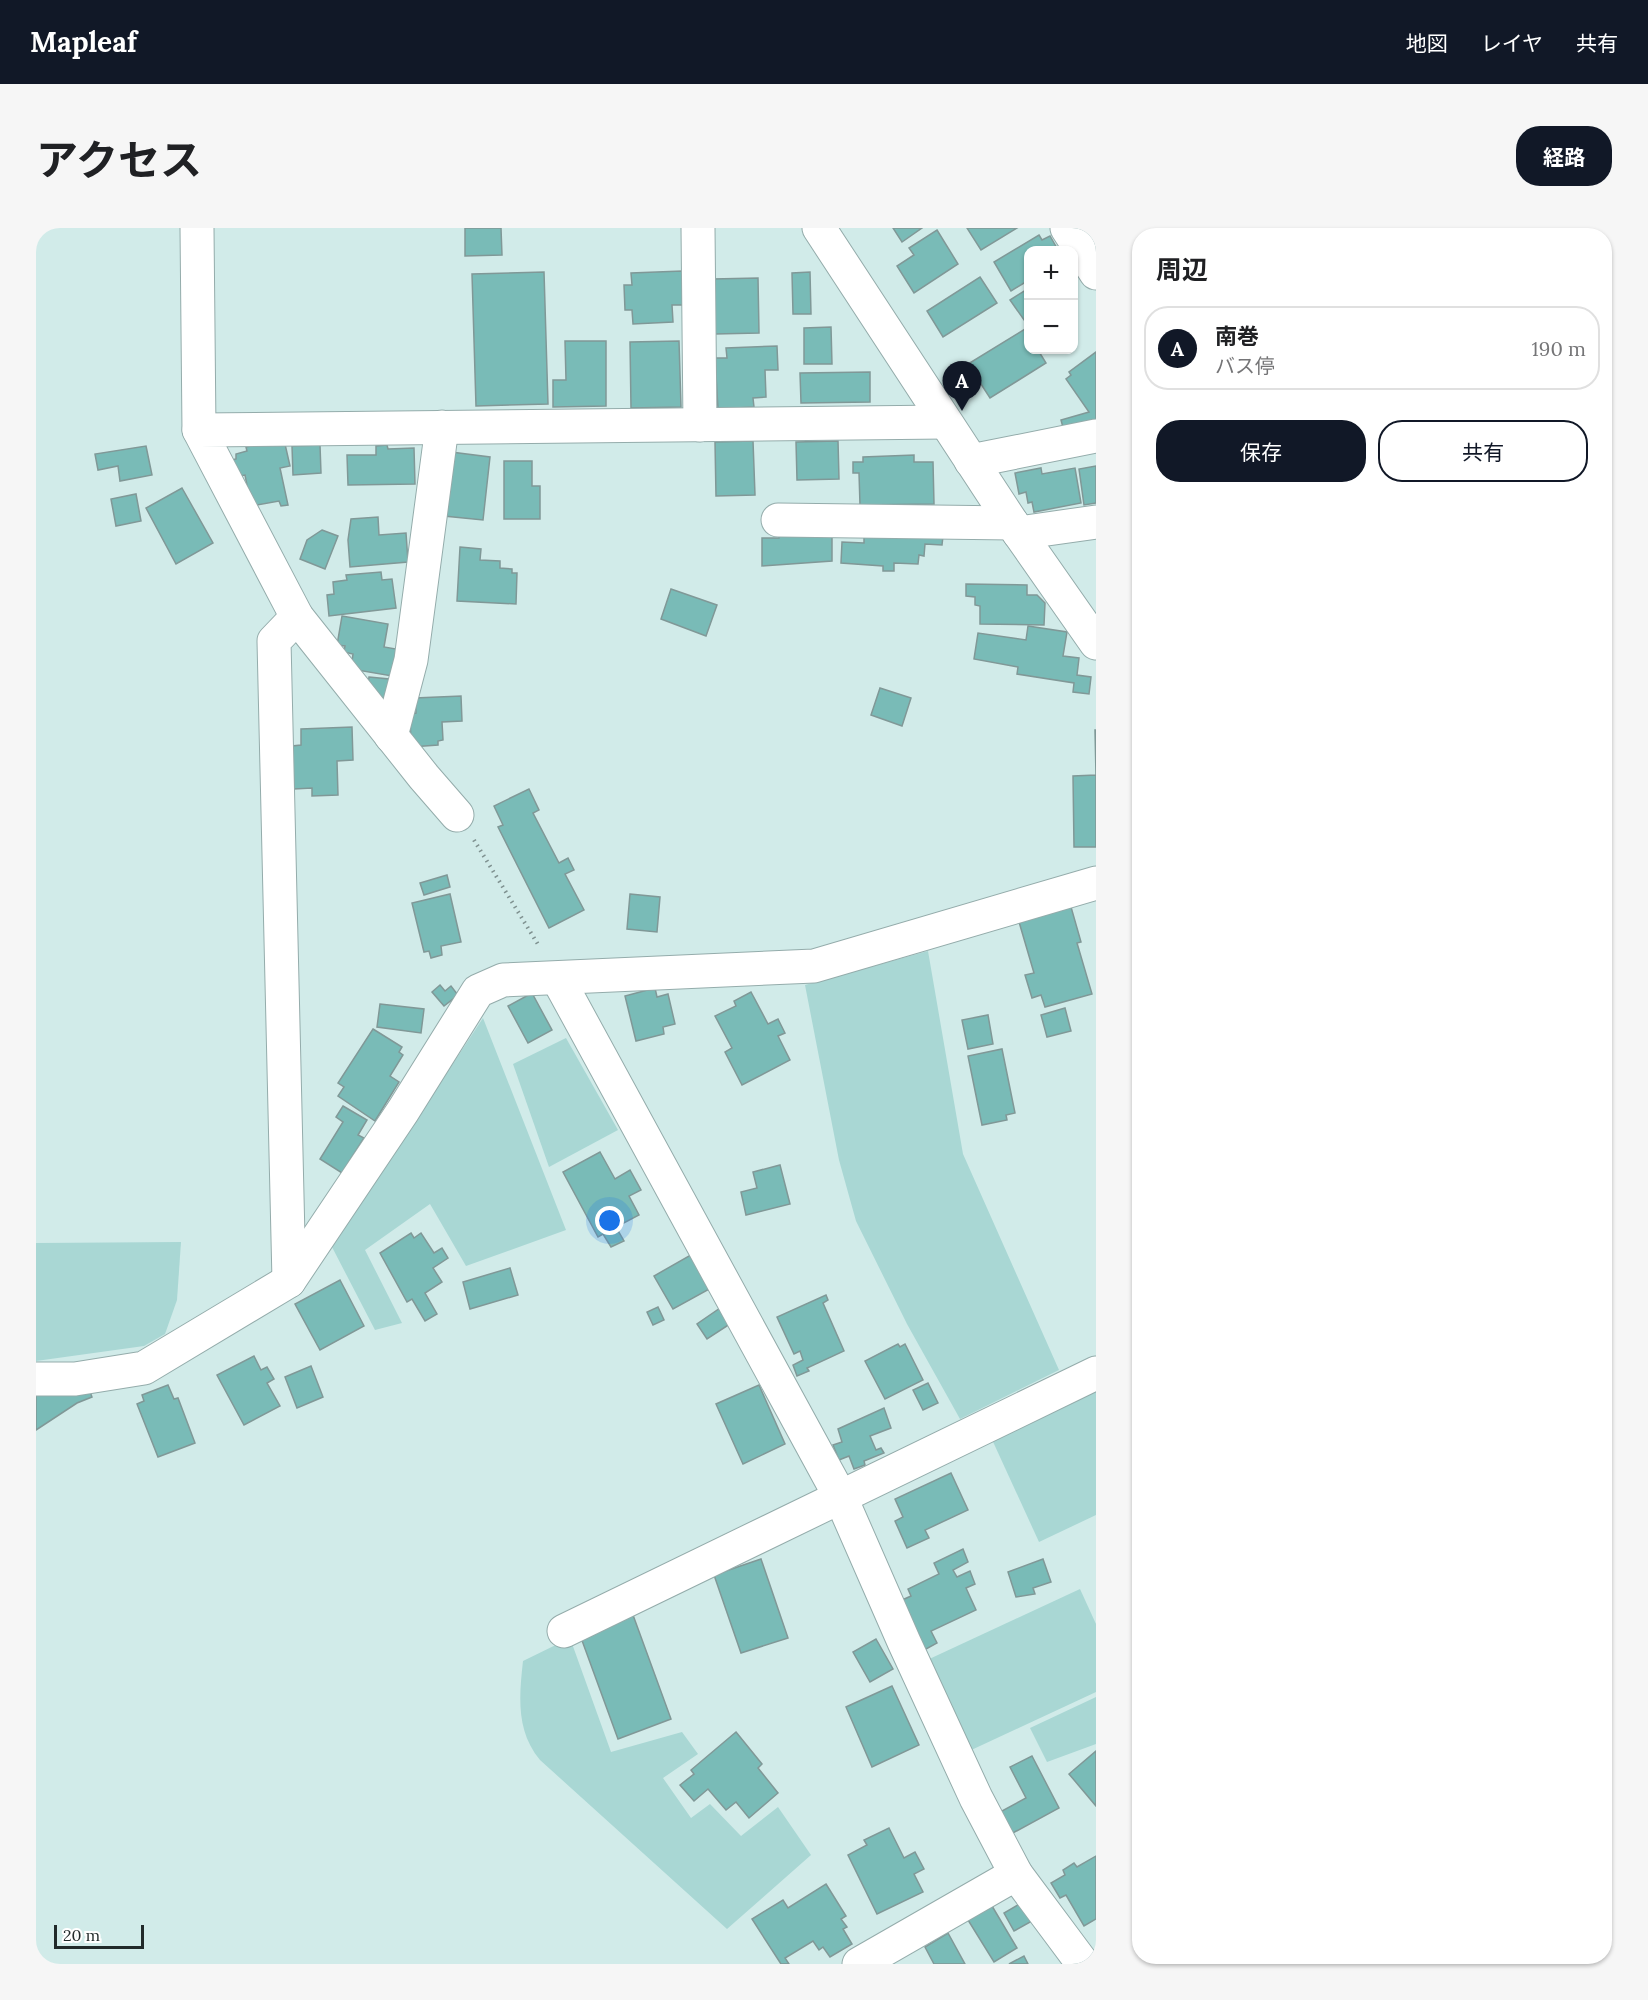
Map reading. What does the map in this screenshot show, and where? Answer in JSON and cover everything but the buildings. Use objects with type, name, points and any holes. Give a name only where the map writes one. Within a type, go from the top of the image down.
[{"type":"street","points":[[197,228],[199,430],[297,617],[391,736],[457,814]]},
{"type":"street","points":[[698,228],[700,425]]},
{"type":"street","points":[[819,228],[1015,528],[1096,643]]},
{"type":"street","points":[[1067,228],[1096,273]]},
{"type":"street","points":[[199,430],[945,422]]},
{"type":"street","points":[[391,736],[411,660],[442,428]]},
{"type":"street","points":[[971,461],[1096,436]]},
{"type":"street","points":[[778,520],[1015,528],[1096,522]]},
{"type":"street","points":[[289,1281],[274,641],[297,617]]},
{"type":"street","points":[[36,1379],[75,1378],[144,1368],[289,1281],[403,1111],[478,991],[503,980],[814,966],[1096,883]]},
{"type":"street","points":[[558,979],[841,1498],[908,1652],[976,1798],[1016,1874],[1083,1964]]},
{"type":"street","points":[[564,1631],[1096,1373]]},
{"type":"street","points":[[860,1964],[1016,1874]]},
{"type":"path","points":[[457,814],[508,893],[558,979]]},
{"type":"shaded area","points":[[928,951],[963,1154],[1059,1370],[960,1419],[907,1324],[856,1221],[839,1160],[805,985]]},
{"type":"shaded area","points":[[483,1018],[566,1230],[466,1266],[430,1204],[365,1250],[402,1323],[375,1330],[332,1247]]},
{"type":"shaded area","points":[[566,1038],[618,1130],[549,1167],[513,1064]]},
{"type":"shaded area","points":[[181,1242],[177,1300],[165,1334],[144,1346],[36,1361],[36,1243]]},
{"type":"shaded area","points":[[1096,1384],[1096,1515],[1039,1542],[989,1433]]},
{"type":"shaded area","points":[[1080,1589],[1096,1624],[1096,1692],[967,1752],[925,1661]]},
{"type":"shaded area","points":[[570,1638],[611,1752],[682,1732],[698,1754],[663,1778],[691,1818],[710,1804],[741,1836],[778,1807],[811,1855],[727,1929],[540,1760],[532,1749],[521,1713],[523,1661]]},
{"type":"shaded area","points":[[1096,1697],[1096,1744],[1047,1762],[1030,1728]]},
{"type":"place","name":"南巻","points":[[962,411]]}]
